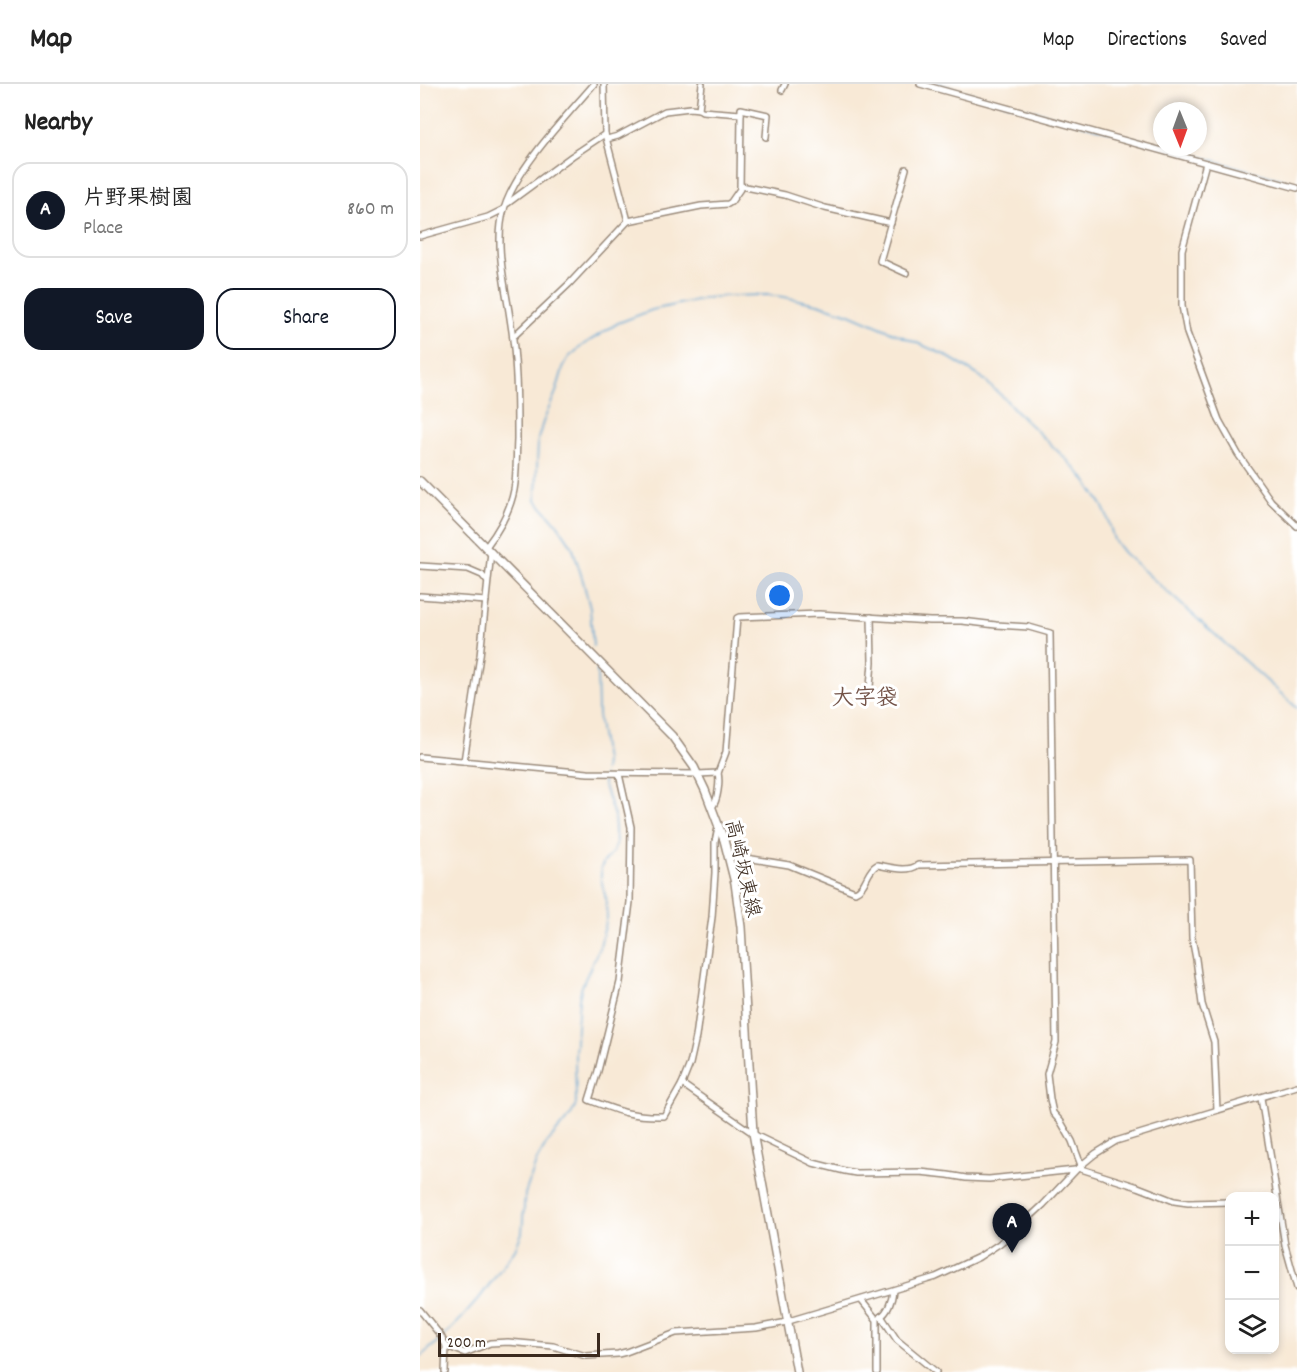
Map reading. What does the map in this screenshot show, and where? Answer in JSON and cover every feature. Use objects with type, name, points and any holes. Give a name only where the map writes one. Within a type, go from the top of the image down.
[{"type":"main road","name":"高崎坂東線","points":[[420,481],[660,724],[681,748],[698,774],[712,807],[735,883],[741,927],[753,1133],[797,1372]]},
{"type":"street","points":[[464,761],[480,656],[486,601],[488,549],[505,516],[514,491],[517,375],[503,273],[501,225],[505,207],[514,186],[530,160],[594,84]]},
{"type":"street","points":[[604,84],[606,137],[628,221]]},
{"type":"street","points":[[699,109],[702,84]]},
{"type":"street","points":[[920,84],[1297,188]]},
{"type":"street","points":[[420,236],[489,217],[572,156],[606,137],[618,136],[665,111],[690,108],[741,114]]},
{"type":"street","points":[[513,337],[569,284],[628,221],[731,202],[741,186],[741,109],[768,115],[766,137]]},
{"type":"street","points":[[1206,163],[1182,249],[1182,306],[1187,333],[1219,420],[1233,446],[1270,501],[1297,526]]},
{"type":"street","points":[[906,169],[880,261],[906,273]]},
{"type":"street","points":[[741,186],[891,223]]},
{"type":"street","points":[[420,566],[468,569],[482,575],[487,581]]},
{"type":"street","points":[[420,596],[486,601]]},
{"type":"street","points":[[712,807],[716,803],[718,773],[726,752],[738,618],[797,614],[962,621],[996,626],[1029,627],[1050,633],[1056,1042],[1048,1068],[1047,1082],[1053,1113],[1072,1141],[1078,1168]]},
{"type":"street","points":[[870,687],[871,617]]},
{"type":"street","points":[[420,757],[583,773],[718,773]]},
{"type":"street","points":[[619,774],[631,827],[630,902],[620,982],[589,1100],[637,1116],[664,1116],[682,1084],[690,1064],[696,1037],[704,983],[712,917],[715,842],[719,825]]},
{"type":"street","points":[[728,855],[789,866],[855,892],[861,889],[870,871],[877,865],[906,870],[918,865],[1190,860],[1192,938],[1202,1004],[1214,1042],[1217,1110]]},
{"type":"street","points":[[682,1084],[753,1133],[813,1163],[833,1169],[856,1173],[920,1172],[989,1179],[1078,1168],[1174,1201],[1225,1202]]},
{"type":"street","points":[[446,1346],[465,1353],[490,1343],[523,1343],[553,1346],[586,1356],[606,1355],[626,1352],[676,1333],[756,1328],[788,1322],[893,1291],[950,1272],[991,1250],[1015,1231],[1078,1168],[1116,1141],[1297,1086]]},
{"type":"street","points":[[1261,1098],[1275,1192]]},
{"type":"street","points":[[1279,1212],[1297,1288]]},
{"type":"street","points":[[879,1317],[886,1314],[893,1291]]},
{"type":"street","points":[[861,1300],[879,1317],[897,1340],[936,1372]]},
{"type":"street","points":[[420,1310],[441,1336],[446,1346],[445,1372]]},
{"type":"street","points":[[877,1372],[879,1317]]},
{"type":"waterway","points":[[937,84],[1153,144]]},
{"type":"waterway","points":[[1198,156],[1297,184]]},
{"type":"waterway","points":[[593,646],[590,608],[572,546],[536,500],[538,439],[564,365],[569,357],[583,345],[618,323],[652,310],[706,298],[768,295],[818,304],[850,314],[945,355],[981,377],[1083,477],[1102,505],[1114,540],[1124,553],[1297,708]]},
{"type":"waterway","points":[[597,667],[598,715],[605,761],[604,771]]},
{"type":"waterway","points":[[444,1336],[481,1296],[515,1249],[522,1233],[525,1194],[537,1160],[547,1143],[571,1115],[576,1104],[575,1054],[579,999],[582,986],[600,946],[607,918],[601,868],[616,844],[614,816],[603,783],[604,775]]},
{"type":"waterway","points":[[420,1357],[441,1339]]},
{"type":"place","name":"片野果樹園","points":[[1012,1253]]},
{"type":"district","name":"大字袋","points":[[865,696]]}]
